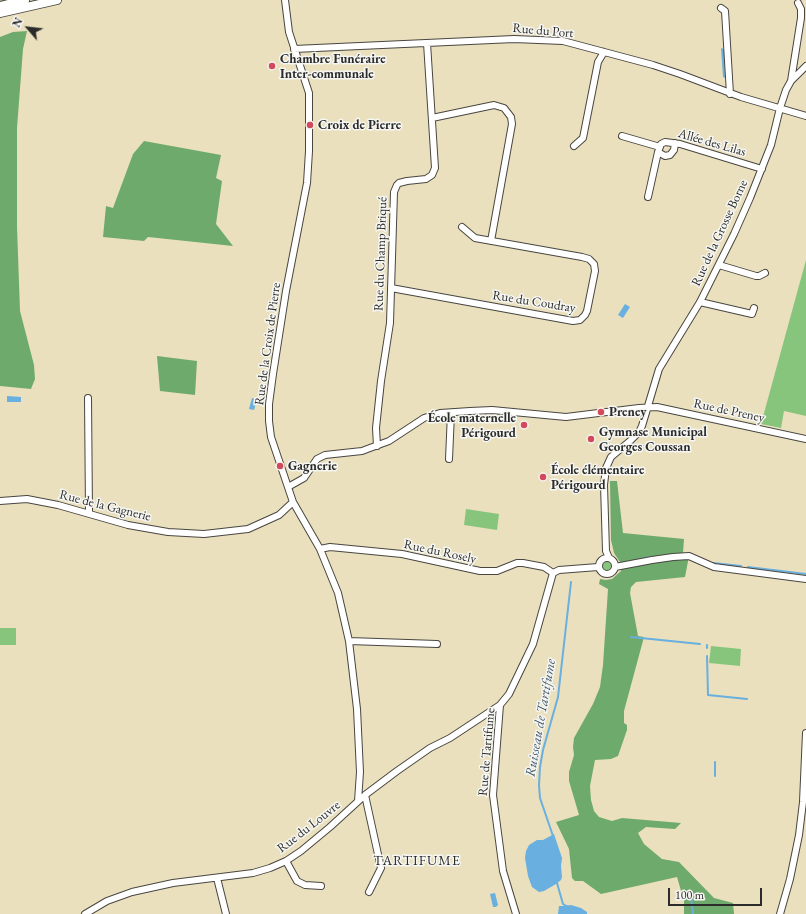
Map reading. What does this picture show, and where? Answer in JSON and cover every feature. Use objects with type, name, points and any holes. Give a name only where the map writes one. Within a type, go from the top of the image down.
[{"type":"main road","points":[[0,6],[25,0]]},
{"type":"main road","points":[[0,13],[57,0]]},
{"type":"street","name":"Rue de la Croix de Pierre","points":[[284,0],[289,32],[305,76],[309,92],[307,183],[272,374],[269,410],[271,437],[293,502],[320,549],[338,593],[349,641],[357,709],[360,772],[358,801]]},
{"type":"street","points":[[791,81],[801,18],[798,3]]},
{"type":"street","points":[[721,8],[725,11],[730,94]]},
{"type":"street","name":"Rue du Port","points":[[294,49],[514,39],[570,43],[653,65],[730,94],[806,116]]},
{"type":"street","name":"Rue du Champ Briqué","points":[[377,446],[376,428],[381,381],[390,323],[394,192],[396,185],[402,182],[426,179],[434,173],[435,163],[427,43]]},
{"type":"street","points":[[574,146],[583,138],[598,62],[604,52]]},
{"type":"street","name":"Rue de la Grosse Borne","points":[[647,407],[660,369],[700,302],[750,198],[771,145],[784,94],[791,81],[806,66]]},
{"type":"street","points":[[432,118],[494,105],[504,108],[511,117],[512,124],[491,241]]},
{"type":"street","points":[[622,136],[659,149],[665,156],[670,155],[674,150],[675,142]]},
{"type":"street","name":"Allée des Lilas","points":[[659,149],[665,142],[675,142],[762,169]]},
{"type":"street","points":[[648,197],[659,149]]},
{"type":"street","name":"Rue du Coudray","points":[[391,288],[573,321],[584,318],[587,311],[594,271],[594,264],[589,259],[475,238],[462,227]]},
{"type":"street","points":[[719,265],[756,276],[765,273]]},
{"type":"street","points":[[700,302],[752,314],[754,308]]},
{"type":"street","points":[[88,398],[89,513]]},
{"type":"street","points":[[598,567],[603,574],[608,575],[613,572],[615,567],[606,551],[604,485],[606,468],[611,457],[639,432],[647,407]]},
{"type":"street","name":"Rue de Preney","points":[[288,487],[304,478],[317,459],[325,454],[362,450],[377,446],[389,441],[424,418],[451,412],[492,410],[566,417],[657,407],[806,439]]},
{"type":"street","points":[[449,459],[451,412]]},
{"type":"street","name":"Rue de la Gagnerie","points":[[0,501],[27,498],[89,513],[128,526],[168,532],[204,534],[248,529],[279,515],[293,502]]},
{"type":"street","name":"Rue du Rosely","points":[[320,549],[330,547],[402,554],[480,572],[497,571],[517,563],[523,563],[544,567],[554,573]]},
{"type":"street","points":[[615,567],[659,559],[689,556],[714,567],[806,579]]},
{"type":"street","points":[[598,567],[601,560],[609,558]]},
{"type":"street","points":[[554,573],[559,570],[598,567]]},
{"type":"street","name":"Rue de Tartifume","points":[[516,914],[503,871],[493,795],[500,705],[508,694],[533,644],[554,573]]},
{"type":"street","points":[[349,641],[437,644]]},
{"type":"street","name":"Rue du Louvre","points":[[84,914],[107,901],[132,892],[173,883],[253,873],[286,861],[324,832],[365,795],[430,748],[450,738],[500,705]]},
{"type":"street","points":[[780,914],[790,879],[799,835],[803,802],[806,733]]},
{"type":"street","points":[[365,795],[381,868],[369,892]]},
{"type":"street","points":[[286,861],[297,881],[305,885],[320,886]]},
{"type":"street","points":[[217,878],[226,914]]},
{"type":"green space","points":[[27,31],[23,49],[17,128],[17,227],[20,311],[34,365],[35,379],[31,389],[0,386],[0,37],[13,32]]},
{"type":"green space","points":[[144,141],[221,155],[216,178],[222,181],[216,224],[233,246],[148,237],[144,241],[103,237],[106,206],[113,208],[133,154]]},
{"type":"green space","points":[[806,260],[806,416],[784,411],[781,428],[761,424]]},
{"type":"green space","points":[[157,356],[197,361],[195,395],[160,391]]},
{"type":"green space","points":[[610,481],[617,481],[623,533],[684,539],[683,553],[689,556],[685,577],[636,582],[631,587],[630,593],[638,636],[644,637],[624,711],[624,723],[627,725],[627,730],[618,756],[611,759],[595,760],[590,786],[591,800],[594,811],[599,817],[612,821],[622,818],[681,823],[675,829],[646,827],[638,833],[644,844],[662,859],[679,862],[714,898],[733,903],[734,914],[684,914],[684,901],[677,877],[601,894],[583,881],[575,881],[572,878],[569,849],[556,822],[579,815],[569,781],[569,772],[574,755],[574,738],[593,704],[600,687],[603,665],[608,589],[599,584],[600,579],[612,579],[621,571],[622,565],[614,553],[611,540]]},
{"type":"green space","points":[[466,509],[499,514],[497,530],[464,525]]},
{"type":"green space","points":[[607,561],[612,566],[607,571],[602,566]]},
{"type":"green space","points":[[0,628],[16,628],[16,645],[0,645]]},
{"type":"green space","points":[[711,646],[741,649],[740,666],[709,663]]},
{"type":"water","points":[[721,48],[724,49],[725,78],[723,77]]},
{"type":"water","points":[[625,304],[630,307],[623,318],[618,315]]},
{"type":"water","points":[[7,396],[21,397],[21,402],[7,402]]},
{"type":"water","points":[[252,398],[257,400],[254,410],[249,409]]},
{"type":"water","points":[[554,834],[562,858],[562,877],[556,884],[544,891],[539,892],[532,887],[528,876],[525,858],[526,851],[529,845],[537,840],[543,840]]},
{"type":"water","points":[[495,893],[498,905],[493,907],[490,894]]},
{"type":"water","points":[[571,905],[581,908],[587,912],[587,914],[558,914],[559,906]]},
{"type":"waterway","points":[[644,558],[650,557]]},
{"type":"waterway","points":[[713,563],[741,566]]},
{"type":"waterway","points":[[748,567],[806,574]]},
{"type":"waterway","name":"Ruisseau de Tartifume","points":[[553,836],[540,798],[540,767],[543,750],[558,697],[571,582]]},
{"type":"waterway","points":[[631,637],[700,644]]},
{"type":"waterway","points":[[707,656],[708,695],[747,699]]},
{"type":"waterway","points":[[715,762],[715,776]]},
{"type":"waterway","name":"Ruisseau de Tartifume","points":[[557,883],[563,904],[568,907]]},
{"type":"waterway","points":[[691,897],[693,914]]},
{"type":"place","name":"Chambre Funéraire Inter-communale","points":[[272,66]]},
{"type":"place","name":"Croix de Pierre","points":[[310,125]]},
{"type":"place","name":"Preney","points":[[601,412]]},
{"type":"place","name":"École maternelle Périgourd","points":[[524,425]]},
{"type":"place","name":"Gymnase Municipal Georges Coussan","points":[[591,439]]},
{"type":"place","name":"Gagnerie","points":[[280,466]]},
{"type":"place","name":"École élémentaire Périgourd","points":[[543,477]]},
{"type":"district","name":"TARTIFUME","points":[[417,861]]}]
